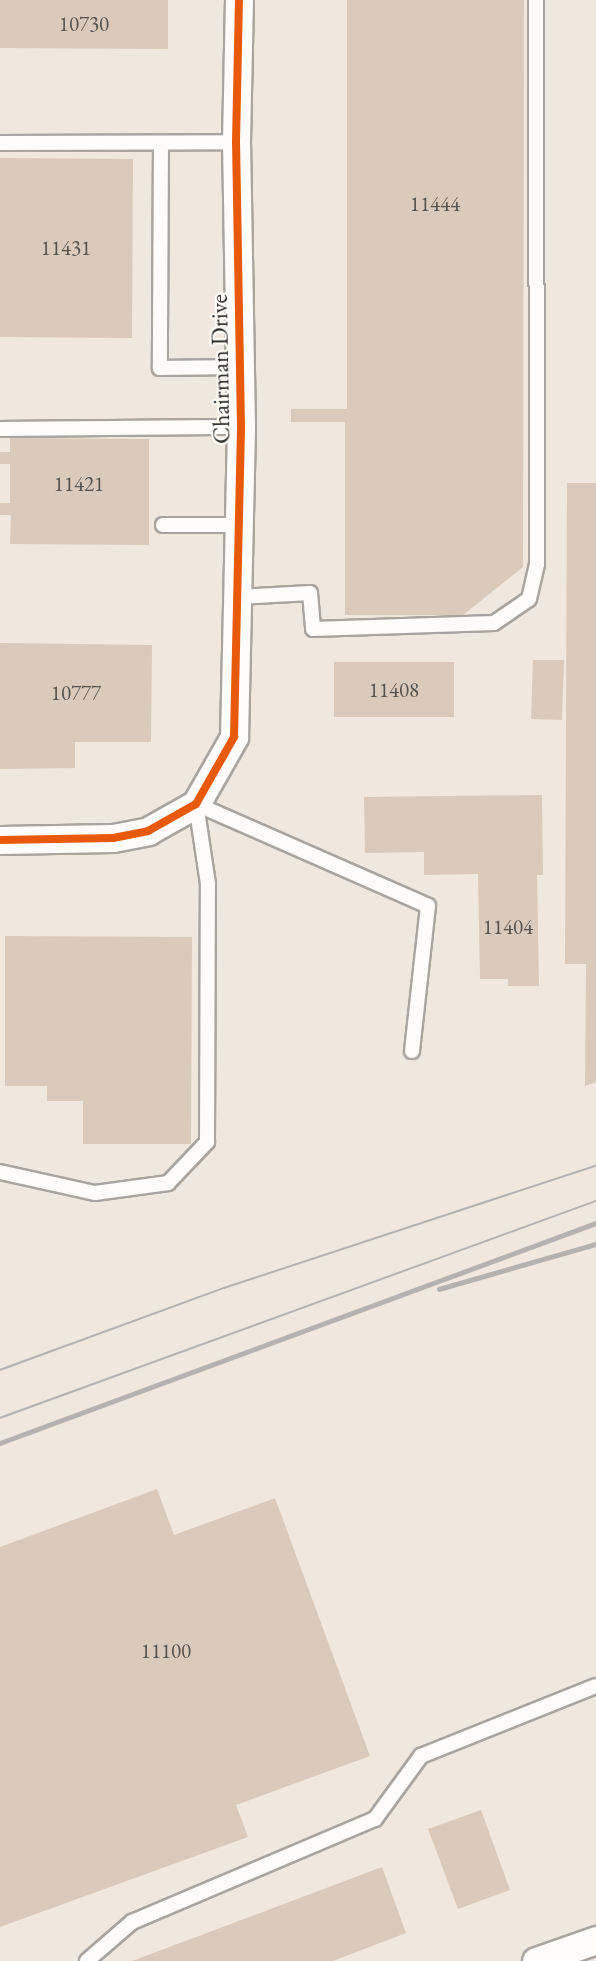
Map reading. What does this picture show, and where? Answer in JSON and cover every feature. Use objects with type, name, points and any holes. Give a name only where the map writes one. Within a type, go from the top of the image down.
[{"type":"street","name":"Chairman Drive","points":[[196,804],[234,737],[241,427],[236,142],[239,0]]},
{"type":"street","points":[[0,840],[113,838],[148,831],[196,804]]},
{"type":"street","points":[[536,1961],[596,1940]]},
{"type":"lane","points":[[238,597],[310,593],[313,628],[495,623],[529,599],[537,564],[536,0]]},
{"type":"lane","points":[[0,143],[236,142]]},
{"type":"lane","points":[[161,143],[160,368],[240,367]]},
{"type":"lane","points":[[0,429],[241,427]]},
{"type":"lane","points":[[163,525],[239,525]]},
{"type":"lane","points":[[196,804],[428,906],[412,1051]]},
{"type":"lane","points":[[0,1172],[95,1193],[168,1183],[207,1142],[208,884],[196,804]]},
{"type":"lane","points":[[87,1961],[132,1922],[375,1819],[421,1756],[596,1686]]},
{"type":"building","points":[[0,0],[168,0],[168,49],[0,48]]},
{"type":"building","points":[[347,0],[524,0],[523,567],[463,615],[345,615],[345,422],[291,422],[291,409],[347,409]]},
{"type":"building","points":[[0,158],[133,159],[132,338],[0,337]]},
{"type":"building","points":[[10,438],[149,439],[149,545],[10,544],[11,515],[0,515],[0,503],[10,503],[10,464],[0,464],[0,452],[10,452]]},
{"type":"building","points":[[567,483],[596,483],[596,1082],[585,1086],[586,964],[565,964]]},
{"type":"building","points":[[0,643],[152,645],[151,742],[75,742],[75,768],[0,769]]},
{"type":"building","points":[[533,660],[564,660],[562,720],[531,719]]},
{"type":"building","points":[[334,662],[454,662],[454,717],[334,717]]},
{"type":"building","points":[[542,795],[543,875],[537,875],[539,986],[508,986],[508,979],[480,979],[478,874],[424,875],[424,852],[365,853],[364,797]]},
{"type":"building","points":[[5,936],[192,937],[191,1144],[83,1144],[83,1101],[47,1101],[47,1086],[5,1086]]},
{"type":"building","points":[[157,1489],[174,1535],[275,1498],[370,1756],[236,1805],[248,1837],[0,1927],[0,1547]]},
{"type":"building","points":[[481,1810],[510,1890],[458,1909],[428,1829]]},
{"type":"building","points":[[382,1867],[406,1933],[333,1961],[132,1961]]},
{"type":"tram line","points":[[0,1370],[224,1288],[596,1166]]},
{"type":"tram line","points":[[0,1418],[596,1201]]},
{"type":"railway","points":[[0,1443],[596,1223]]},
{"type":"railway","points":[[439,1289],[596,1244]]},
{"type":"cycle path","points":[[0,840],[113,838],[148,831],[196,804],[234,737],[241,427],[236,142],[239,0]]}]
